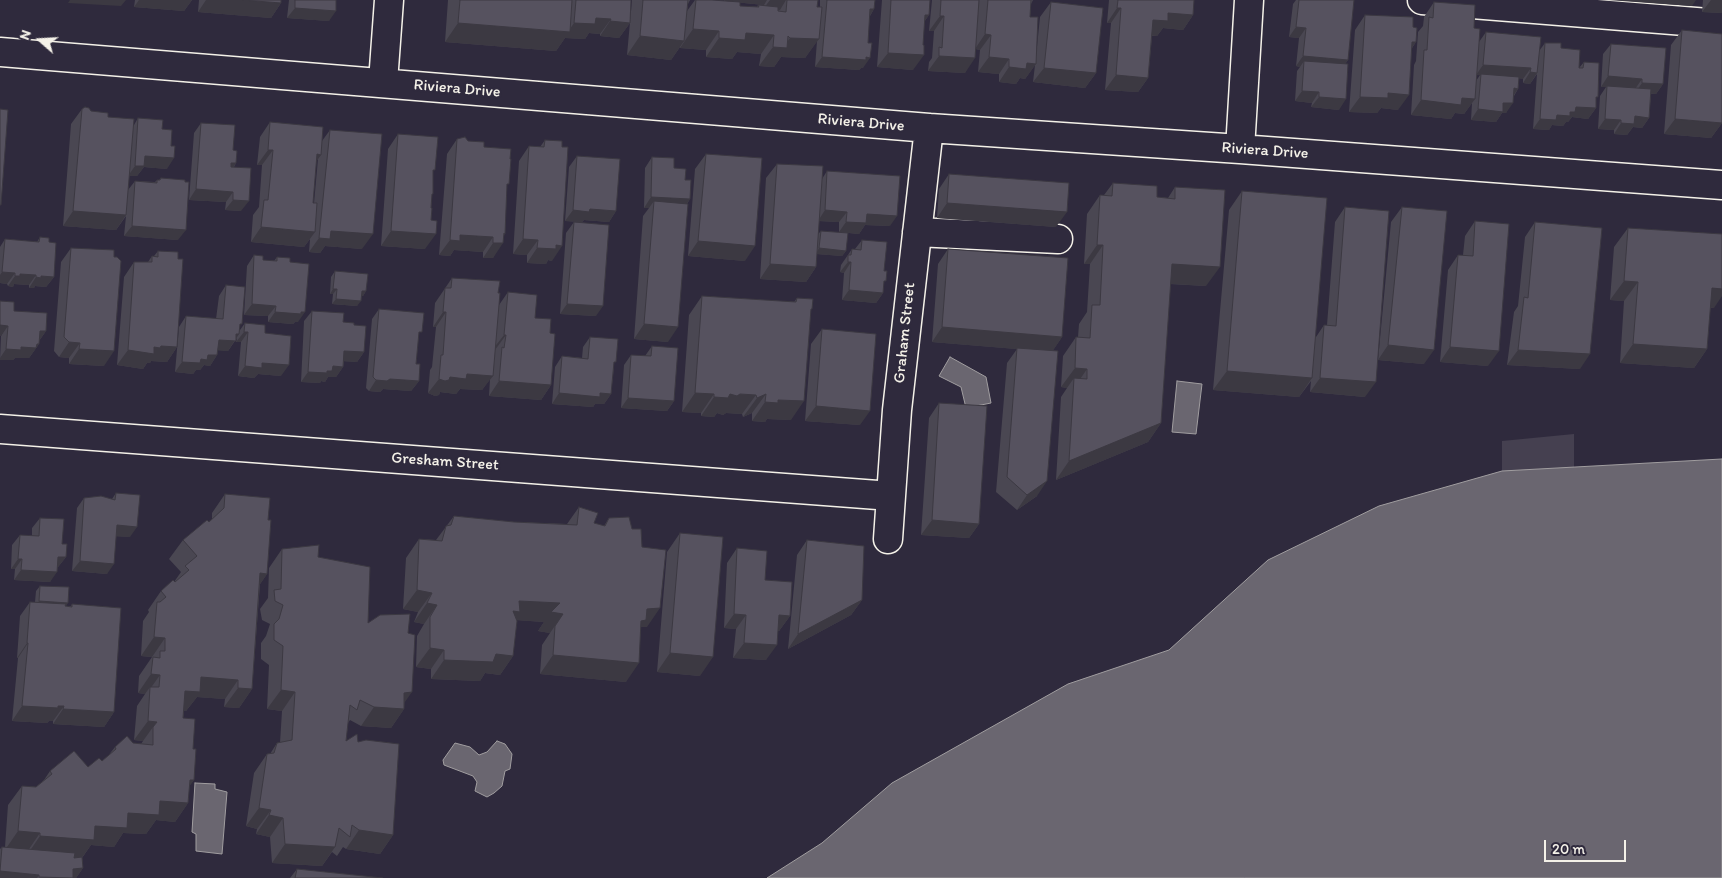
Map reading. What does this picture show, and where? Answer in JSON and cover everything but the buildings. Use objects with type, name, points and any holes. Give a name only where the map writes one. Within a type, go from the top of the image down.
[{"type":"street","points":[[383,82],[389,0]]},
{"type":"street","points":[[1240,149],[1249,0]]},
{"type":"street","points":[[1422,0],[1722,24]]},
{"type":"street","name":"Riviera Drive","points":[[0,52],[929,128],[1722,185]]},
{"type":"street","name":"Graham Street","points":[[888,539],[897,410],[929,128]]},
{"type":"street","points":[[917,232],[1058,239]]},
{"type":"street","name":"Gresham Street","points":[[0,429],[891,496]]},
{"type":"shaded area","points":[[950,357],[986,377],[991,403],[966,408],[961,387],[939,376]]},
{"type":"shaded area","points":[[1177,381],[1202,384],[1196,434],[1172,432]]},
{"type":"shaded area","points":[[1574,434],[1574,480],[1502,487],[1502,441]]},
{"type":"shaded area","points":[[1722,459],[1722,878],[767,878],[822,843],[892,783],[1068,684],[1169,650],[1268,560],[1379,506],[1502,471]]},
{"type":"shaded area","points":[[497,741],[505,744],[512,754],[510,769],[505,771],[502,786],[487,797],[475,791],[477,782],[473,776],[444,765],[443,760],[455,743],[470,747],[479,755],[487,752]]},
{"type":"shaded area","points":[[195,783],[215,784],[215,789],[227,792],[222,854],[196,851],[196,834],[192,832]]}]
